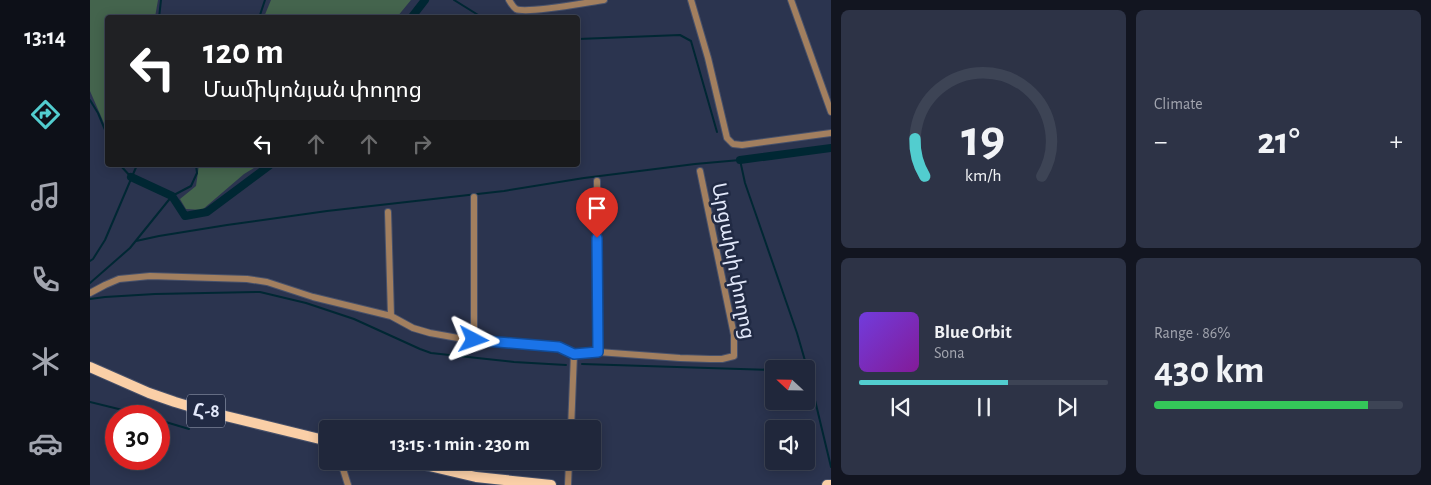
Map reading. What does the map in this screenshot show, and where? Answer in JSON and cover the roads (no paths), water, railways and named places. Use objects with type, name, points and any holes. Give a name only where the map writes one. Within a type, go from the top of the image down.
[{"type":"main road","name":"Հ-8","points":[[90,367],[149,393],[175,402],[319,439]]},
{"type":"main road","points":[[446,470],[476,477],[523,484],[551,485]]},
{"type":"street","points":[[509,0],[515,8],[522,10],[550,9],[604,0]]},
{"type":"street","points":[[691,0],[708,58],[727,138],[733,144],[742,145],[831,134]]},
{"type":"street","points":[[791,0],[831,112]]},
{"type":"street","name":"Արցախի փողոց","points":[[598,352],[688,359],[722,359],[734,356],[734,335],[700,171]]},
{"type":"street","points":[[90,293],[120,280],[150,276],[247,279],[267,282],[313,297],[391,316],[413,328],[430,334],[474,340],[559,347],[574,354],[598,352],[597,180]]},
{"type":"street","points":[[474,197],[474,340]]},
{"type":"street","points":[[388,212],[391,316]]},
{"type":"street","points":[[571,420],[574,354]]},
{"type":"street","points":[[343,470],[348,485]]},
{"type":"street","points":[[568,485],[569,470]]},
{"type":"waterway","points":[[159,15],[161,0]]},
{"type":"waterway","points":[[260,15],[265,0]]},
{"type":"waterway","points":[[413,15],[425,0]]},
{"type":"waterway","points":[[454,0],[478,15]]},
{"type":"waterway","points":[[580,39],[680,35],[691,41],[717,132]]},
{"type":"waterway","points":[[90,100],[105,130]]},
{"type":"waterway","points":[[740,160],[831,148]]},
{"type":"waterway","points":[[136,241],[227,225],[327,211],[504,191],[584,178],[740,160],[745,183],[797,333],[831,467]]},
{"type":"waterway","points":[[122,167],[131,177]]},
{"type":"waterway","points":[[90,261],[105,240],[136,167]]},
{"type":"waterway","points":[[90,283],[130,248],[172,196],[191,186],[197,173],[196,167]]},
{"type":"waterway","points":[[131,177],[172,196],[185,216],[207,212],[267,167]]},
{"type":"waterway","points":[[90,299],[155,294],[260,292],[306,303],[354,319],[431,353],[514,362],[566,365]]},
{"type":"waterway","points":[[582,364],[765,370]]},
{"type":"waterway","points":[[90,402],[105,406]]},
{"type":"waterway","points":[[170,423],[189,429]]}]
